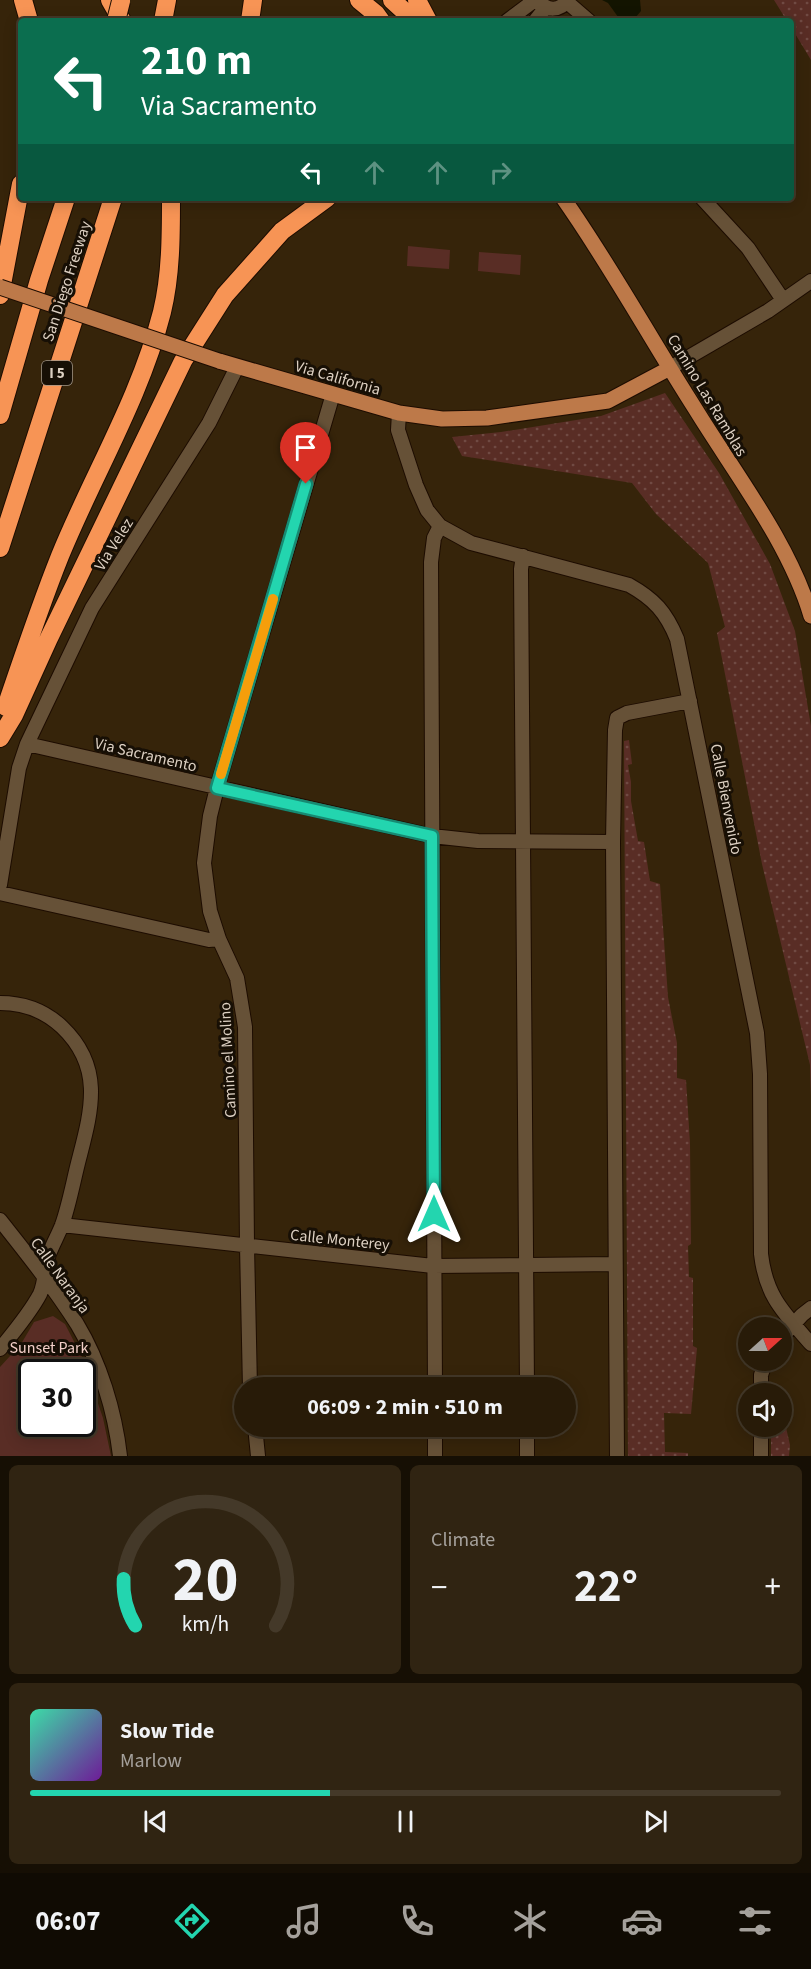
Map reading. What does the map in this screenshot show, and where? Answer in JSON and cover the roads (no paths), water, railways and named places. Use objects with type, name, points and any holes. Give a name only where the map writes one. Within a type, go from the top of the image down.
[{"type":"highway","points":[[23,0],[28,18]]},
{"type":"highway","points":[[116,18],[118,0]]},
{"type":"highway","points":[[118,0],[121,18]]},
{"type":"highway","points":[[164,18],[167,0]]},
{"type":"highway","points":[[250,18],[253,0]]},
{"type":"highway","points":[[359,0],[379,18]]},
{"type":"highway","points":[[392,0],[412,18]]},
{"type":"highway","points":[[417,0],[426,18]]},
{"type":"highway","points":[[0,295],[18,200]]},
{"type":"highway","name":"San Diego Freeway","points":[[0,415],[39,280],[65,201]]},
{"type":"highway","name":"San Diego Freeway","points":[[0,548],[112,201]]},
{"type":"highway","points":[[0,726],[60,556],[136,388],[151,349],[162,310],[168,268],[171,201]]},
{"type":"highway","points":[[0,738],[14,716],[49,638],[183,361],[225,296],[239,279],[282,231],[323,201]]},
{"type":"main road","name":"Camino Las Ramblas","points":[[565,201],[772,531],[805,597],[811,616]]},
{"type":"main road","name":"Via California","points":[[0,286],[237,367],[399,413],[442,419],[475,418],[608,401],[670,368]]},
{"type":"street","points":[[512,18],[536,4],[557,9],[568,1],[586,18]]},
{"type":"street","points":[[704,201],[748,248],[783,300]]},
{"type":"street","points":[[670,368],[744,325],[811,281]]},
{"type":"street","name":"Via Velez","points":[[0,885],[20,768],[27,744],[92,608],[209,423],[237,367]]},
{"type":"street","name":"Camino el Molino","points":[[250,1377],[245,1026],[237,978],[219,939],[210,911],[204,863],[208,826],[217,788],[333,394]]},
{"type":"street","name":"Calle Bienvenido","points":[[399,413],[398,430],[416,485],[427,510],[440,526],[471,543],[629,585],[649,596],[671,624],[678,639],[757,1033],[760,1074],[762,1269],[769,1292],[811,1344]]},
{"type":"street","points":[[435,1377],[432,562],[434,538],[440,526]]},
{"type":"street","points":[[523,556],[521,569],[527,1377]]},
{"type":"street","points":[[617,1456],[613,842],[615,730],[617,718],[627,713],[690,701]]},
{"type":"street","name":"Via Sacramento","points":[[27,744],[432,836],[478,841],[613,842]]},
{"type":"street","points":[[0,892],[209,940],[219,939]]},
{"type":"street","points":[[0,1003],[16,1004],[35,1010],[54,1020],[71,1036],[83,1053],[90,1074],[92,1108],[62,1225],[47,1257],[45,1278],[40,1293],[15,1332],[0,1349]]},
{"type":"street","name":"Calle Naranja","points":[[0,1220],[45,1278],[78,1326],[96,1365],[111,1407],[120,1456]]},
{"type":"street","name":"Calle Monterey","points":[[62,1225],[434,1266],[615,1264]]},
{"type":"street","points":[[793,1324],[811,1308]]},
{"type":"street","points":[[256,1437],[258,1456]]},
{"type":"street","points":[[435,1437],[435,1456]]},
{"type":"street","points":[[527,1437],[527,1456]]},
{"type":"street","points":[[761,1437],[761,1456]]},
{"type":"park label","name":"Sunset Park","points":[[49,1347]]}]
